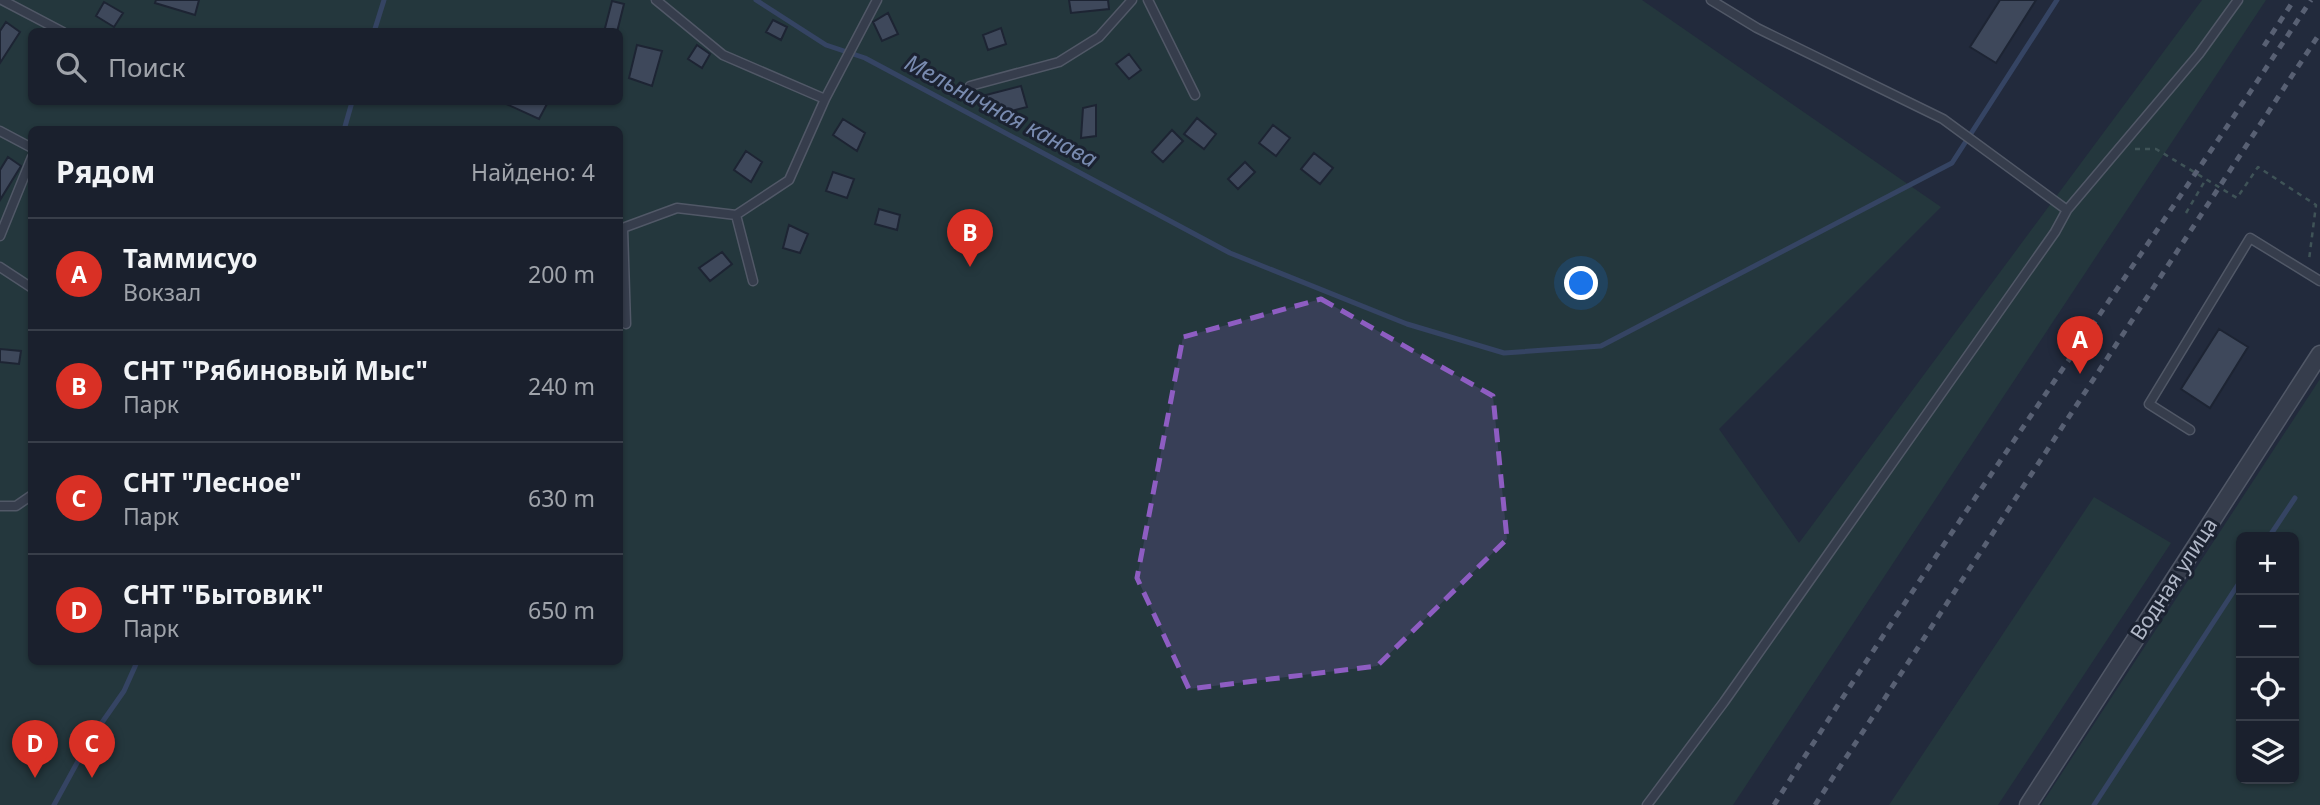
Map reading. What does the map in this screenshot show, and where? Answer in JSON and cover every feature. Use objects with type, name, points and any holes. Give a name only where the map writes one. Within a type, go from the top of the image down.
[{"type":"street","name":"Водная улица","points":[[2028,805],[2320,354]]},
{"type":"lane","points":[[2,0],[55,28]]},
{"type":"lane","points":[[656,0],[723,55],[825,99]]},
{"type":"lane","points":[[623,227],[677,208],[736,215],[789,180],[825,99],[877,0]]},
{"type":"lane","points":[[970,86],[1059,62],[1100,37],[1132,0]]},
{"type":"lane","points":[[1149,0],[1195,95]]},
{"type":"lane","points":[[1711,0],[1758,28],[1943,120],[2067,210]]},
{"type":"lane","points":[[1647,805],[1724,702],[2055,232],[2067,210],[2199,54],[2238,0]]},
{"type":"lane","points":[[0,131],[28,146]]},
{"type":"lane","points":[[0,236],[28,167]]},
{"type":"lane","points":[[736,215],[753,281]]},
{"type":"lane","points":[[2190,430],[2149,404],[2250,238],[2320,281]]},
{"type":"lane","points":[[623,266],[626,324]]},
{"type":"lane","points":[[0,267],[28,285]]},
{"type":"lane","points":[[0,506],[16,506],[28,498]]},
{"type":"path","points":[[2131,149],[2156,149],[2237,198],[2258,167],[2316,205],[2308,274]]},
{"type":"path","points":[[2186,213],[2206,179]]},
{"type":"highlighted area","points":[[1321,299],[1493,396],[1507,539],[1377,666],[1189,689],[1137,578],[1183,337]]},
{"type":"shaded area","points":[[0,0],[1642,0],[1941,207],[1719,429],[1799,543],[2202,0],[2266,0],[1733,805],[0,805]]},
{"type":"shaded area","points":[[2320,379],[2320,805],[2041,805]]},
{"type":"shaded area","points":[[2094,497],[2171,543],[1998,805],[1889,805]]},
{"type":"building","points":[[156,0],[199,0],[195,15],[155,3]]},
{"type":"building","points":[[1069,0],[1108,0],[1109,9],[1071,13]]},
{"type":"building","points":[[2000,0],[2036,0],[1996,63],[1970,47]]},
{"type":"building","points":[[612,1],[624,4],[618,28],[605,28]]},
{"type":"building","points":[[104,2],[123,13],[114,27],[96,16]]},
{"type":"building","points":[[888,13],[898,34],[882,41],[873,22]]},
{"type":"building","points":[[773,20],[787,27],[781,40],[766,32]]},
{"type":"building","points":[[6,22],[20,32],[0,63],[0,31]]},
{"type":"building","points":[[1001,28],[1006,44],[988,50],[983,35]]},
{"type":"building","points":[[637,45],[662,51],[652,86],[629,78]]},
{"type":"building","points":[[697,45],[710,54],[702,68],[688,59]]},
{"type":"building","points":[[1129,54],[1141,70],[1129,79],[1116,64]]},
{"type":"building","points":[[1021,86],[1027,107],[992,116],[986,95]]},
{"type":"building","points":[[509,105],[546,105],[539,119]]},
{"type":"building","points":[[1096,105],[1096,136],[1081,138],[1083,108]]},
{"type":"building","points":[[1197,118],[1216,134],[1204,149],[1184,134]]},
{"type":"building","points":[[843,119],[865,133],[857,151],[833,135]]},
{"type":"building","points":[[1273,125],[1290,138],[1276,156],[1259,143]]},
{"type":"building","points":[[1172,130],[1183,141],[1163,162],[1152,152]]},
{"type":"building","points":[[746,151],[762,162],[751,182],[734,170]]},
{"type":"building","points":[[1314,153],[1333,168],[1320,184],[1301,169]]},
{"type":"building","points":[[8,157],[21,166],[0,200],[0,170]]},
{"type":"building","points":[[1245,162],[1255,172],[1238,189],[1228,179]]},
{"type":"building","points":[[833,172],[854,179],[847,198],[826,191]]},
{"type":"building","points":[[879,209],[900,215],[897,230],[875,224]]},
{"type":"building","points":[[789,225],[808,234],[800,253],[783,248]]},
{"type":"building","points":[[722,252],[732,264],[710,281],[699,268]]},
{"type":"building","points":[[2219,329],[2248,347],[2210,408],[2181,389]]},
{"type":"building","points":[[0,349],[21,351],[19,364],[0,362]]},
{"type":"waterway","points":[[375,28],[384,0]]},
{"type":"waterway","name":"Мельничная канава","points":[[756,0],[826,45],[865,58],[1230,253],[1407,324],[1504,353],[1601,346],[1952,163],[2057,0]]},
{"type":"waterway","points":[[345,126],[351,105]]},
{"type":"waterway","points":[[2272,532],[2295,498]]},
{"type":"waterway","points":[[2094,805],[2236,588]]},
{"type":"waterway","points":[[54,805],[89,741],[124,691],[136,665]]},
{"type":"railway","points":[[2264,46],[2294,0]]},
{"type":"railway","points":[[1774,805],[1906,602],[2311,0]]},
{"type":"railway","points":[[1815,805],[2320,33]]},
{"type":"place","name":"СНТ \"Рябиновый Мыс\"","points":[[970,267]]},
{"type":"place","name":"Таммисуо","points":[[2080,374]]},
{"type":"place","name":"СНТ \"Бытовик\"","points":[[35,778]]},
{"type":"place","name":"СНТ \"Лесное\"","points":[[92,778]]}]
